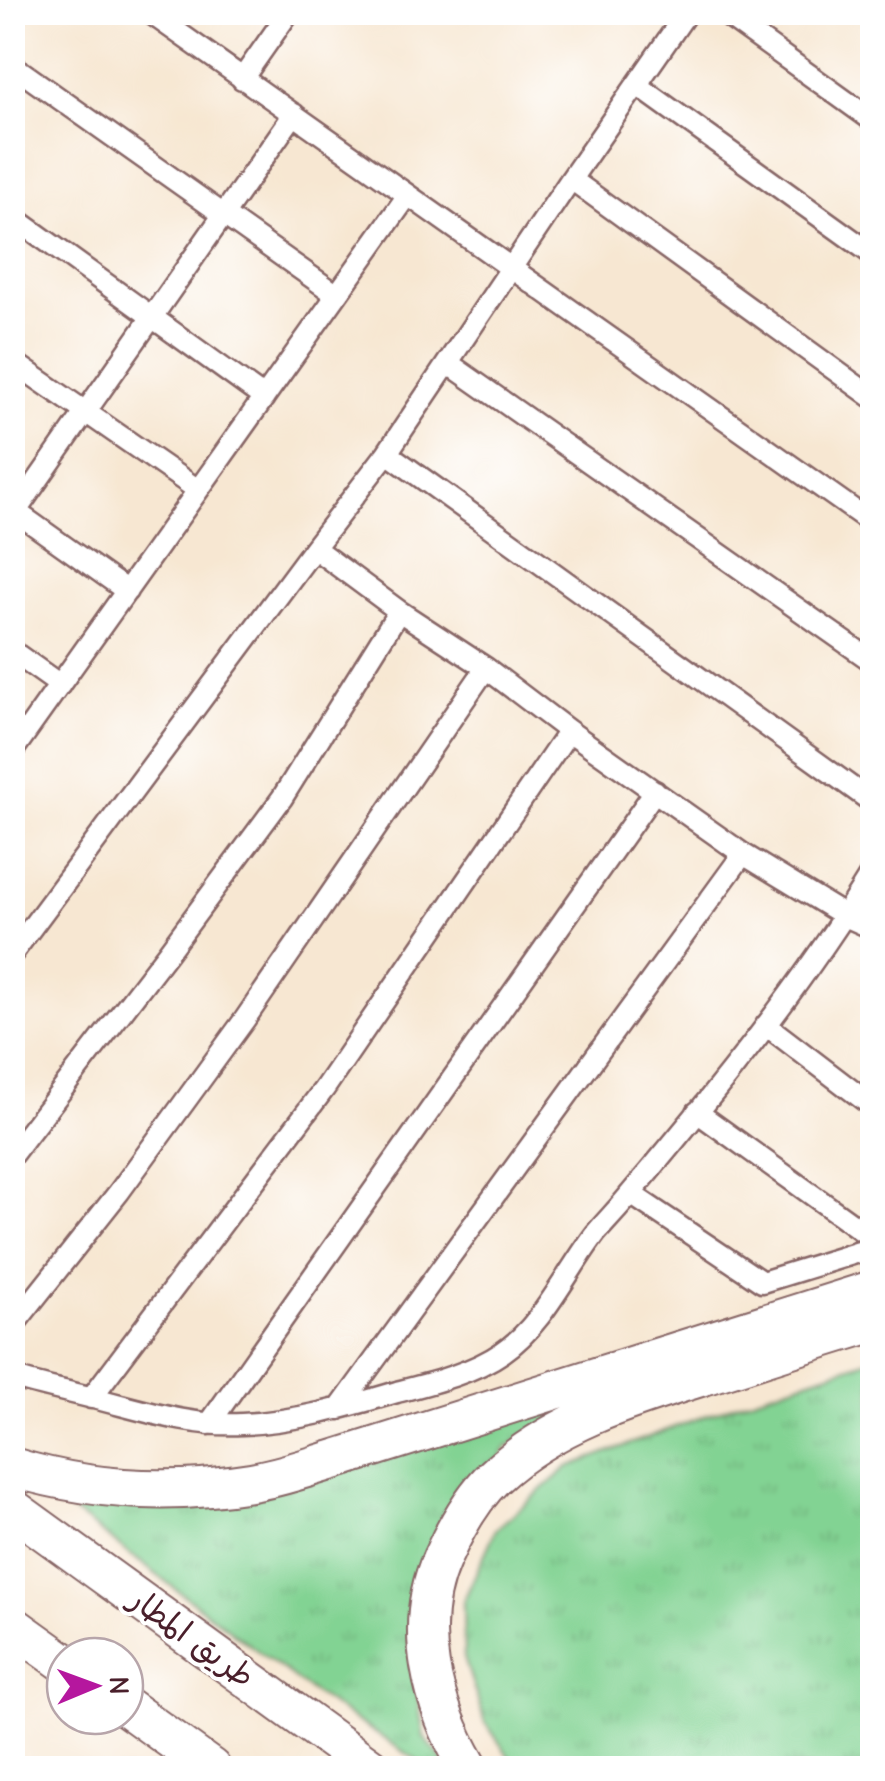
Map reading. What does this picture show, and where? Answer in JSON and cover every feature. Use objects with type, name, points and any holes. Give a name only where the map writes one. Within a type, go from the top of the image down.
[{"type":"highway","points":[[12,1467],[105,1488],[182,1490],[254,1482],[872,1290]]},
{"type":"highway","points":[[468,1768],[439,1709],[430,1670],[427,1614],[434,1575],[459,1521],[493,1478],[535,1445],[587,1416],[872,1323]]},
{"type":"highway","name":"طريق المطار","points":[[12,1508],[371,1768]]},
{"type":"highway","points":[[12,1625],[45,1649]]},
{"type":"highway","points":[[145,1720],[211,1768]]},
{"type":"highway","points":[[170,1738],[193,1768]]},
{"type":"street","points":[[149,12],[872,523]]},
{"type":"street","points":[[242,78],[289,12]]},
{"type":"street","points":[[12,954],[387,452],[686,12]]},
{"type":"street","points":[[722,12],[872,120]]},
{"type":"street","points":[[12,65],[337,295]]},
{"type":"street","points":[[637,85],[872,254]]},
{"type":"street","points":[[126,591],[14,513],[294,114]]},
{"type":"street","points":[[570,179],[872,396]]},
{"type":"street","points":[[12,752],[408,196]]},
{"type":"street","points":[[12,216],[264,398]]},
{"type":"street","points":[[12,362],[198,490]]},
{"type":"street","points":[[448,363],[872,661]]},
{"type":"street","points":[[387,452],[872,802]]},
{"type":"street","points":[[314,548],[744,854],[845,916],[872,928]]},
{"type":"street","points":[[12,1155],[282,798],[399,610]]},
{"type":"street","points":[[12,651],[60,685]]},
{"type":"street","points":[[12,1326],[120,1192],[245,1019],[486,668]]},
{"type":"street","points":[[92,1398],[324,1089],[569,730]]},
{"type":"street","points":[[209,1424],[655,792]]},
{"type":"street","points":[[339,1409],[744,854]]},
{"type":"street","points":[[12,1377],[150,1414],[209,1424],[244,1424],[339,1409],[424,1385],[483,1364],[504,1352],[526,1333],[596,1234],[766,1025],[872,872]]},
{"type":"street","points":[[766,1025],[872,1106]]},
{"type":"street","points":[[697,1112],[872,1238]]},
{"type":"street","points":[[630,1194],[762,1282],[872,1248]]},
{"type":"green space","points":[[872,1359],[872,1768],[517,1768],[485,1722],[464,1658],[463,1602],[496,1529],[568,1467],[753,1398]]},
{"type":"green space","points":[[591,1398],[506,1448],[409,1638],[424,1737],[449,1768],[429,1768],[312,1692],[70,1509],[100,1501]]}]
